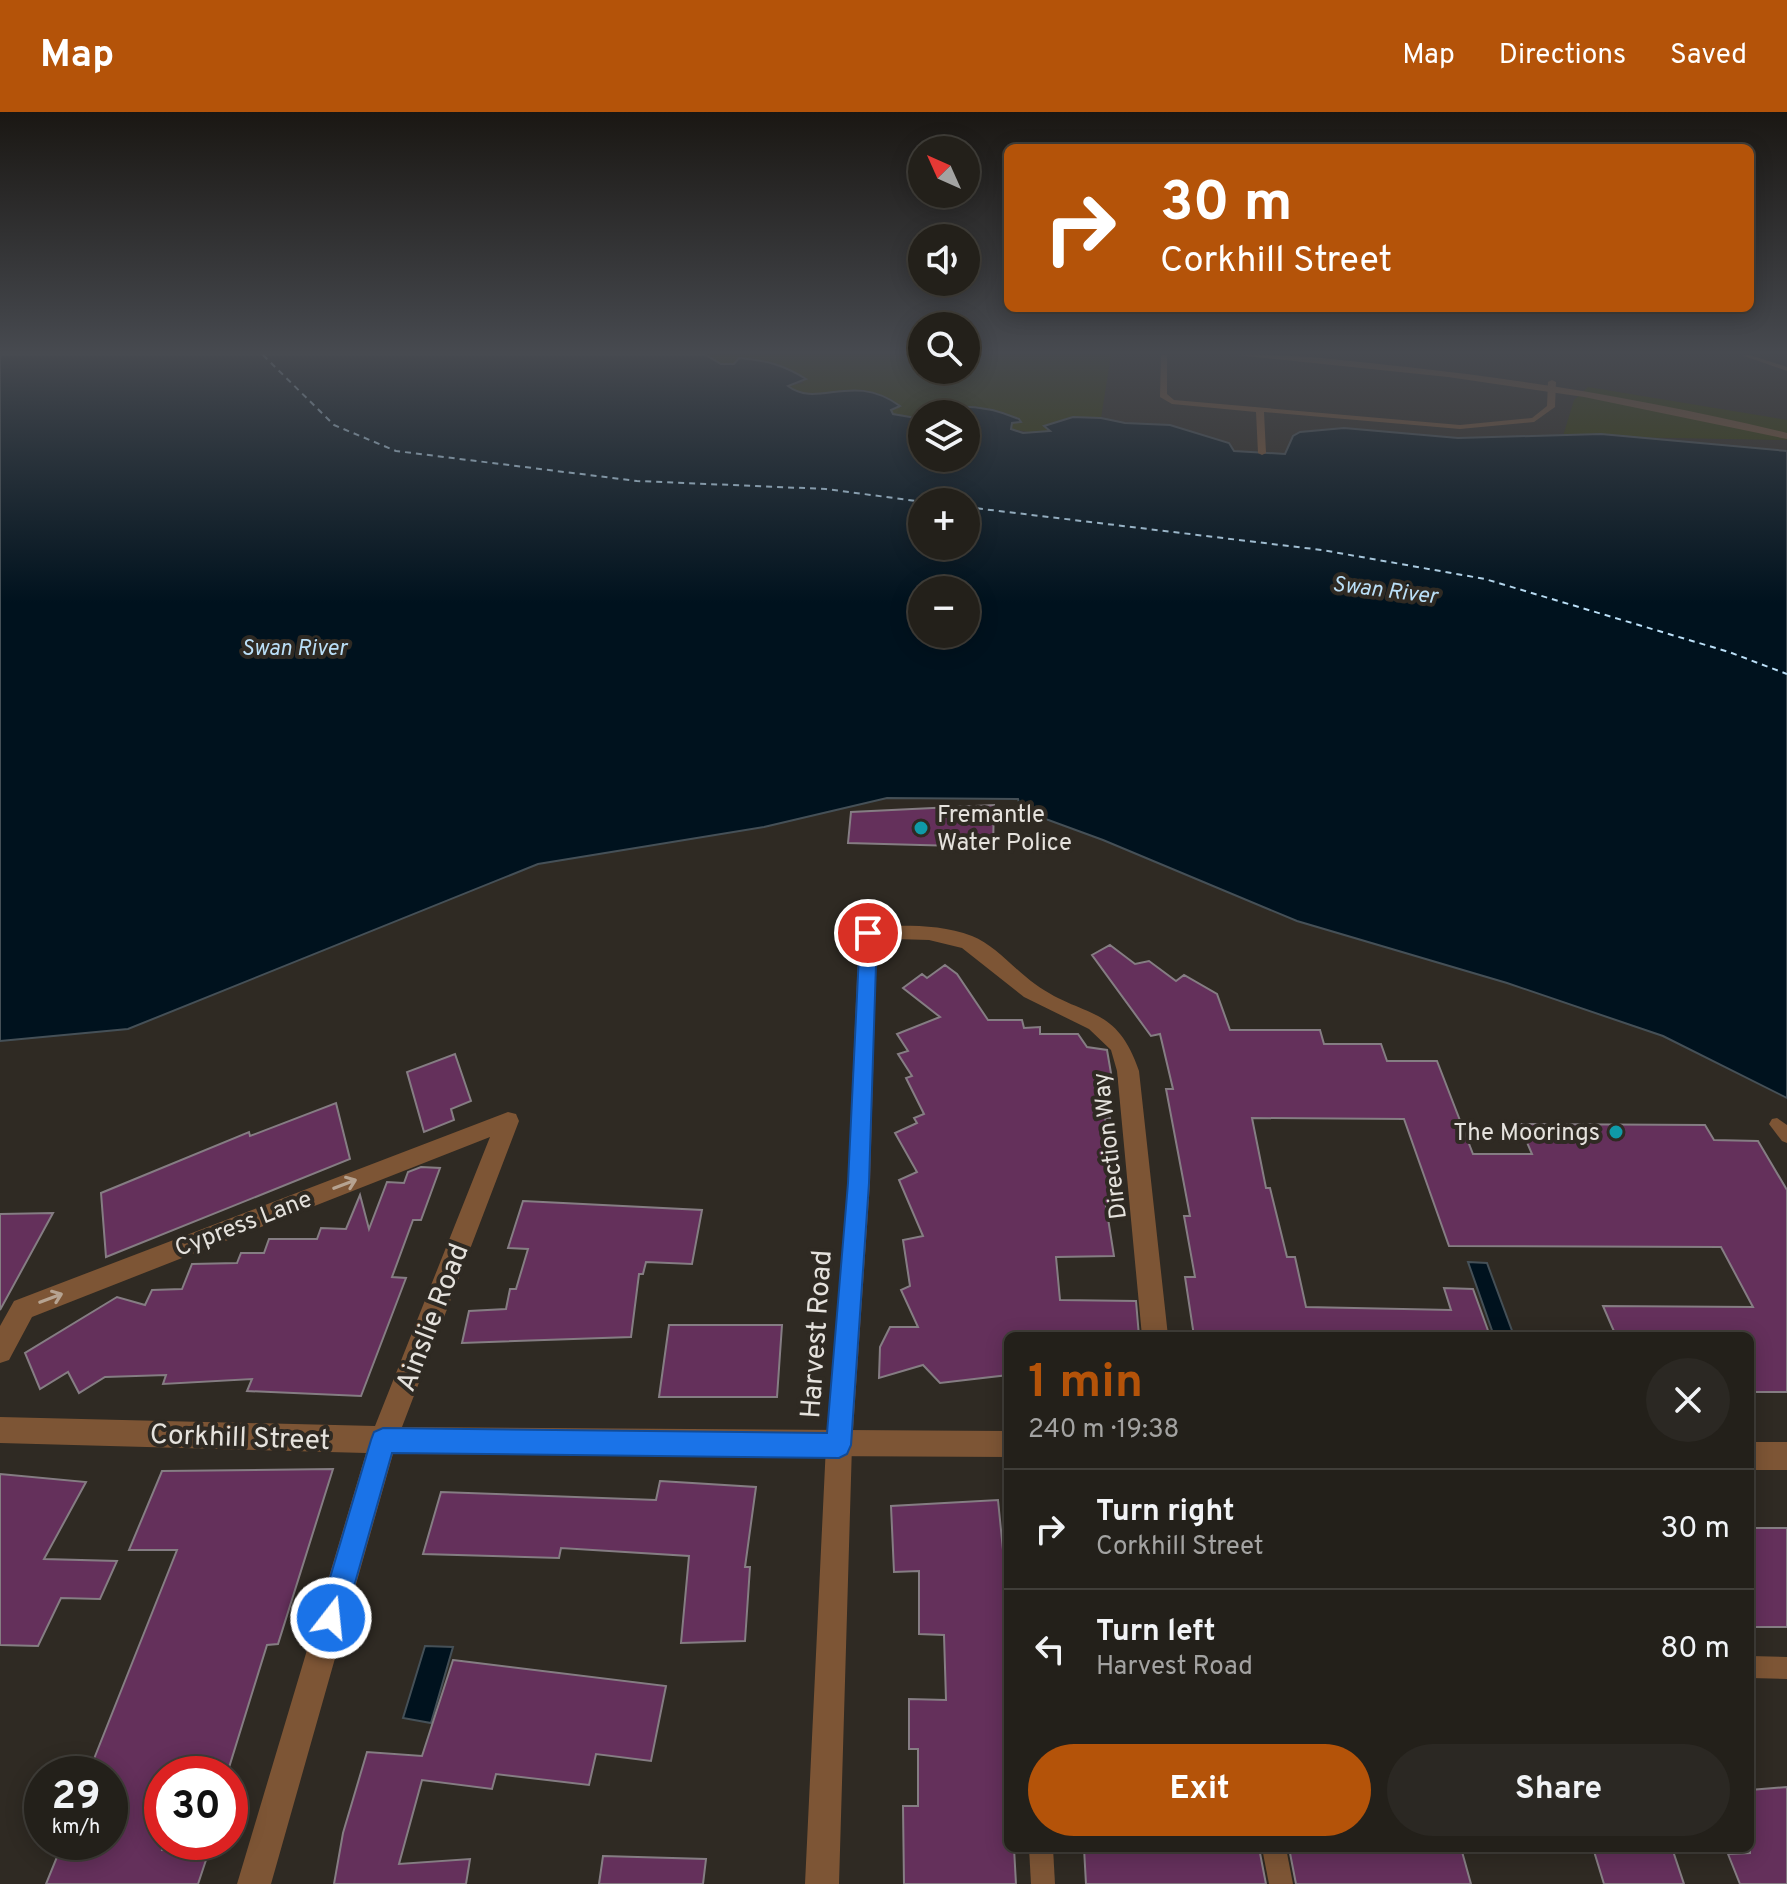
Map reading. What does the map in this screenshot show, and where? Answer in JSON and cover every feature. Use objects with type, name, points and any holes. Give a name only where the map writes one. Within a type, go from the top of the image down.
[{"type":"street","name":"Direction Way","points":[[868,933],[929,933],[968,942],[1031,992],[1096,1023],[1120,1046],[1128,1071],[1155,1332]]},
{"type":"street","name":"Harvest Road","points":[[822,1884],[839,1445],[859,1183],[868,933]]},
{"type":"street","name":"Cypress Lane","points":[[0,1351],[23,1309],[508,1121]]},
{"type":"street","name":"Ainslie Road","points":[[254,1884],[383,1440],[508,1121]]},
{"type":"street","name":"Corkhill Street","points":[[0,1430],[383,1440],[1004,1444]]},
{"type":"street","points":[[1754,1456],[1787,1456]]},
{"type":"lane","points":[[1261,438],[1262,453]]},
{"type":"lane","points":[[1754,1667],[1787,1668]]},
{"type":"lane","points":[[1041,1852],[1043,1884]]},
{"type":"lane","points":[[1275,1852],[1281,1884]]},
{"type":"green space","points":[[1658,438],[1787,438],[1787,440]]},
{"type":"water","name":"Swan River","points":[[0,438],[908,438],[908,472],[980,472],[980,438],[1212,438],[1229,443],[1234,451],[1285,454],[1292,438],[1641,438],[1787,451],[1787,1098],[1663,1036],[1507,983],[1297,921],[1103,840],[1021,810],[1018,799],[887,798],[764,827],[538,864],[128,1029],[0,1041]]},
{"type":"water","points":[[1468,1262],[1487,1263],[1513,1332],[1493,1332]]},
{"type":"water","points":[[425,1646],[453,1647],[431,1723],[403,1718]]},
{"type":"building","name":"Fremantle Water Police","points":[[994,805],[993,847],[848,843],[851,812]]},
{"type":"building","points":[[1110,945],[1135,964],[1149,961],[1176,981],[1184,975],[1217,994],[1230,1030],[1320,1030],[1324,1044],[1381,1044],[1387,1061],[1437,1061],[1473,1154],[1532,1154],[1519,1124],[1705,1125],[1714,1140],[1758,1141],[1787,1190],[1787,1392],[1754,1392],[1754,1332],[1614,1332],[1603,1306],[1753,1307],[1721,1247],[1449,1246],[1404,1119],[1252,1118],[1266,1188],[1270,1188],[1287,1257],[1295,1257],[1306,1307],[1451,1310],[1444,1288],[1473,1289],[1489,1332],[1193,1332],[1185,1277],[1195,1277],[1184,1216],[1190,1216],[1166,1089],[1173,1089],[1160,1034],[1151,1036],[1092,955]]},
{"type":"building","points":[[945,965],[957,974],[988,1020],[1022,1020],[1024,1028],[1040,1027],[1040,1034],[1078,1034],[1087,1047],[1107,1050],[1112,1079],[1104,1080],[1110,1118],[1105,1118],[1120,1206],[1106,1206],[1114,1256],[1056,1257],[1060,1300],[1136,1301],[1139,1332],[1004,1332],[1004,1375],[940,1383],[923,1365],[879,1378],[880,1347],[890,1327],[918,1327],[901,1290],[910,1286],[903,1240],[923,1236],[899,1180],[917,1172],[895,1133],[917,1123],[914,1118],[924,1114],[906,1078],[912,1076],[898,1054],[908,1051],[897,1034],[940,1017],[903,988],[922,974],[927,978]]},
{"type":"building","points":[[455,1054],[471,1101],[451,1109],[454,1120],[424,1132],[407,1072]]},
{"type":"building","points":[[336,1103],[350,1159],[106,1257],[101,1193],[249,1132],[250,1136]]},
{"type":"building","points":[[421,1167],[440,1168],[421,1220],[413,1220],[392,1277],[406,1278],[361,1396],[247,1391],[252,1379],[163,1384],[166,1375],[105,1377],[79,1393],[68,1372],[40,1389],[25,1353],[117,1297],[145,1305],[152,1290],[182,1289],[192,1264],[237,1263],[241,1253],[264,1253],[269,1239],[317,1239],[321,1228],[346,1229],[360,1195],[369,1229],[387,1182],[404,1183],[408,1172]]},
{"type":"building","points":[[523,1201],[702,1210],[692,1264],[646,1262],[643,1274],[639,1274],[631,1337],[462,1343],[469,1311],[506,1309],[510,1289],[516,1289],[528,1249],[508,1248]]},
{"type":"building","points":[[53,1213],[0,1310],[0,1214]]},
{"type":"building","points":[[669,1325],[782,1325],[777,1397],[659,1397]]},
{"type":"building","points":[[333,1469],[278,1644],[267,1645],[233,1756],[144,1756],[144,1860],[206,1860],[198,1884],[46,1884],[56,1860],[128,1860],[128,1756],[95,1756],[177,1550],[129,1550],[162,1471]]},
{"type":"building","points":[[0,1474],[86,1482],[44,1559],[117,1561],[100,1599],[61,1598],[38,1646],[0,1645]]},
{"type":"building","points":[[660,1481],[756,1487],[745,1567],[750,1567],[745,1641],[681,1643],[689,1556],[561,1548],[559,1558],[423,1554],[441,1492],[656,1500]]},
{"type":"building","points":[[998,1500],[1004,1560],[1004,1852],[1014,1852],[1016,1884],[904,1884],[903,1806],[918,1806],[918,1749],[909,1749],[909,1699],[946,1700],[944,1635],[919,1634],[919,1571],[894,1572],[891,1506]]},
{"type":"building","points":[[1754,1528],[1787,1528],[1787,1627],[1754,1627]]},
{"type":"building","points":[[453,1660],[666,1686],[651,1761],[596,1754],[589,1785],[496,1774],[492,1789],[422,1780],[399,1864],[470,1859],[466,1884],[334,1884],[343,1833],[367,1752],[422,1756]]},
{"type":"building","points":[[1787,1787],[1787,1884],[1740,1884],[1728,1854],[1754,1852],[1754,1790]]},
{"type":"building","points":[[1084,1852],[1260,1852],[1266,1884],[1086,1884]]},
{"type":"building","points":[[1290,1852],[1462,1852],[1471,1884],[1296,1884]]},
{"type":"building","points":[[1594,1852],[1673,1852],[1684,1884],[1604,1884]]},
{"type":"building","points":[[603,1856],[706,1859],[703,1884],[599,1884]]},
{"type":"ferry route","points":[[364,438],[396,451],[637,481],[826,489],[908,500]]},
{"type":"ferry route","points":[[980,509],[1322,550],[1485,579],[1729,652],[1787,674]]},
{"type":"place","name":"Fremantle Water Police","points":[[921,828]]},
{"type":"place","name":"The Moorings","points":[[1616,1132]]},
{"type":"route","points":[[331,1618],[383,1440],[839,1445],[859,1183],[868,933]]}]
